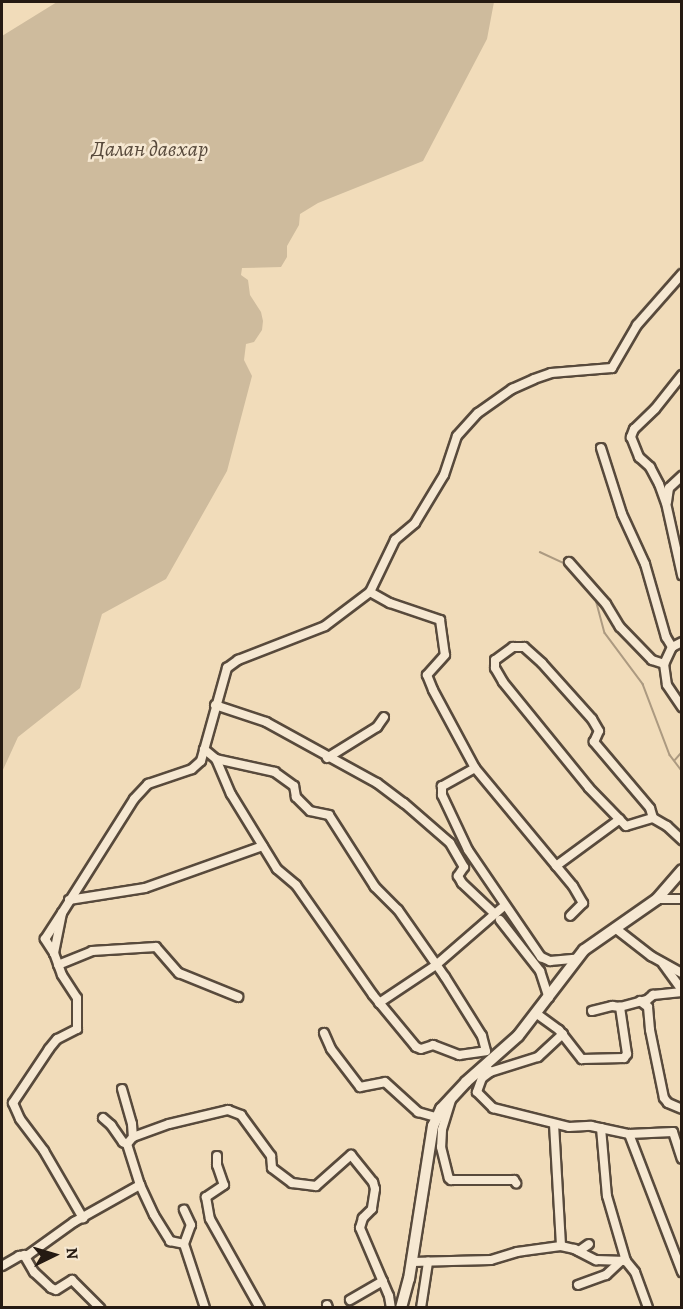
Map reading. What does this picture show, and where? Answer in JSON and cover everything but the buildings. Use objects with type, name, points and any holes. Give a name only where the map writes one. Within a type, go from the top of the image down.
[{"type":"main road","points":[[401,1308],[412,1262],[436,1117],[453,1095],[518,1036],[549,998],[575,959],[657,898],[681,870]]},
{"type":"street","points":[[83,1218],[44,1151],[20,1119],[13,1103],[53,1044],[77,1029],[77,998],[58,965],[54,953],[62,914],[69,900],[84,881],[134,799],[148,784],[192,769],[201,761],[227,668],[248,656],[325,626],[370,592],[395,540],[415,523],[444,474],[457,436],[478,413],[512,389],[551,373],[612,368],[637,325],[681,278]]},
{"type":"street","points":[[681,375],[676,385],[631,435],[639,457],[650,467],[666,503],[681,574]]},
{"type":"street","points":[[601,448],[622,514],[645,564],[666,637],[672,647]]},
{"type":"street","points":[[666,503],[669,488],[681,476]]},
{"type":"street","points":[[569,562],[606,604],[620,627],[652,660],[664,664]]},
{"type":"street","points":[[370,592],[440,620],[445,655],[427,675],[475,768],[556,866],[583,903],[570,916]]},
{"type":"street","points":[[681,642],[672,647],[664,664],[667,686],[681,707]]},
{"type":"street","points":[[653,818],[626,826],[589,788],[503,682],[495,668],[495,660],[513,647],[524,647],[542,663],[592,719],[599,730],[594,742],[650,808],[653,818],[667,826],[681,840]]},
{"type":"street","points":[[215,705],[266,722],[327,758],[377,783],[429,824],[450,843],[464,867],[458,876],[462,883],[498,917],[540,971],[549,998]]},
{"type":"street","points":[[327,758],[377,727],[384,717]]},
{"type":"street","points":[[204,749],[216,759],[231,794],[277,869],[296,885],[380,1003],[416,1047],[421,1049],[433,1045],[459,1055],[488,1062],[545,1054],[563,1035]]},
{"type":"street","points":[[216,759],[275,772],[294,786],[296,797],[310,811],[329,815],[375,887],[398,910],[482,1036],[488,1062],[477,1092],[493,1108],[554,1124],[601,1128],[629,1134],[672,1132],[681,1159]]},
{"type":"street","points":[[475,768],[442,786],[442,795],[468,850],[504,906],[541,957],[550,961],[575,959]]},
{"type":"street","points":[[556,866],[620,819]]},
{"type":"street","points":[[69,900],[145,888],[263,846]]},
{"type":"street","points":[[657,898],[681,899]]},
{"type":"street","points":[[380,1003],[436,965],[498,917],[504,906]]},
{"type":"street","points":[[615,928],[663,963],[681,972]]},
{"type":"street","points":[[58,965],[92,951],[156,947],[179,973],[238,997]]},
{"type":"street","points":[[592,1011],[604,1007],[620,1007],[653,995],[681,991],[663,963]]},
{"type":"street","points":[[639,1001],[648,1006],[650,1030],[664,1098],[668,1103],[681,1109]]},
{"type":"street","points":[[537,1014],[563,1035],[582,1059],[624,1058],[627,1054],[620,1007]]},
{"type":"street","points":[[324,1033],[331,1049],[360,1087],[385,1082],[418,1112],[436,1117]]},
{"type":"street","points":[[122,1089],[140,1185],[154,1215],[170,1240],[184,1244]]},
{"type":"street","points":[[453,1095],[442,1130],[441,1147],[448,1178],[451,1180],[514,1180],[516,1183]]},
{"type":"street","points":[[103,1118],[123,1142],[169,1124],[228,1110],[241,1115],[271,1156],[272,1168],[292,1183],[316,1186],[351,1155],[365,1171],[375,1190],[372,1209],[363,1218],[360,1228],[383,1281],[391,1308]]},
{"type":"street","points":[[554,1124],[561,1246]]},
{"type":"street","points":[[601,1128],[607,1196],[624,1261],[635,1272],[648,1308]]},
{"type":"street","points":[[629,1134],[681,1272]]},
{"type":"street","points":[[217,1156],[217,1165],[224,1185],[207,1197],[210,1219],[260,1308]]},
{"type":"street","points":[[2,1263],[24,1255],[140,1185]]},
{"type":"street","points":[[184,1210],[191,1225],[184,1244],[205,1308]]},
{"type":"street","points":[[412,1262],[491,1260],[518,1252],[561,1246],[579,1251],[589,1244]]},
{"type":"street","points":[[574,1249],[596,1260],[624,1261]]},
{"type":"street","points":[[24,1255],[34,1272],[51,1288],[56,1290],[72,1280],[100,1308]]},
{"type":"street","points":[[578,1285],[606,1275],[624,1261]]},
{"type":"street","points":[[421,1308],[428,1262]]},
{"type":"street","points":[[350,1300],[383,1281]]},
{"type":"green space","name":"Далан давхар","points":[[57,2],[494,2],[487,39],[423,161],[318,203],[300,214],[299,225],[287,246],[287,257],[281,267],[242,268],[241,275],[248,280],[250,295],[261,312],[263,321],[262,330],[254,342],[246,344],[244,360],[252,376],[227,471],[166,579],[102,614],[80,688],[18,737],[2,772],[2,36]]},
{"type":"waterway","points":[[540,552],[566,564]]},
{"type":"waterway","points":[[595,596],[605,633],[643,684],[670,755],[682,771]]},
{"type":"waterway","points":[[675,760],[682,752]]}]
